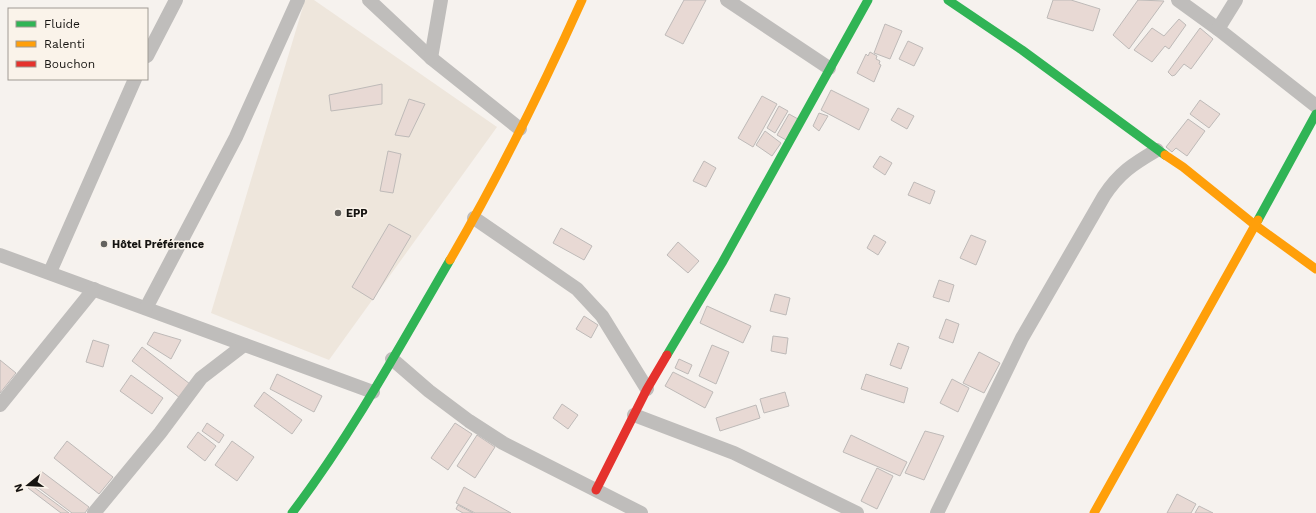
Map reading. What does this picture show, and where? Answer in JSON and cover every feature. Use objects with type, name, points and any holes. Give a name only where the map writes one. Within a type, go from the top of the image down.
[{"type":"street","points":[[148,54],[176,0]]},
{"type":"street","points":[[146,308],[236,137],[298,0]]},
{"type":"street","points":[[369,0],[431,58],[520,129]]},
{"type":"street","points":[[431,58],[441,0]]},
{"type":"street","points":[[292,513],[310,488],[372,392],[474,218],[540,92],[582,0]]},
{"type":"street","points":[[727,0],[829,68]]},
{"type":"street","points":[[596,490],[647,389],[722,262],[868,0]]},
{"type":"street","points":[[948,0],[1022,50],[1157,150],[1183,167],[1255,225],[1316,269]]},
{"type":"street","points":[[1178,0],[1218,29],[1316,106]]},
{"type":"street","points":[[1218,29],[1236,0]]},
{"type":"street","points":[[50,272],[135,80]]},
{"type":"street","points":[[1094,513],[1316,114]]},
{"type":"street","points":[[937,513],[1022,338],[1104,196],[1116,179],[1132,165],[1157,150]]},
{"type":"street","points":[[474,218],[577,289],[602,316],[647,389]]},
{"type":"street","points":[[0,255],[50,272],[372,392]]},
{"type":"street","points":[[0,405],[94,289]]},
{"type":"street","points":[[94,513],[160,433],[201,378],[244,345]]},
{"type":"street","points":[[392,359],[429,391],[469,421],[503,443],[596,490],[612,507],[641,513]]},
{"type":"street","points":[[634,415],[734,453],[857,513]]},
{"type":"shaded area","name":"EPP","points":[[305,0],[314,0],[497,127],[329,360],[211,313]]},
{"type":"building","points":[[684,0],[706,0],[683,44],[665,35]]},
{"type":"building","points":[[1053,0],[1071,0],[1100,9],[1093,31],[1047,18]]},
{"type":"building","points":[[1138,0],[1164,1],[1129,49],[1113,35]]},
{"type":"building","points":[[1179,19],[1186,25],[1169,49],[1165,46],[1152,62],[1134,50],[1152,28],[1164,36]]},
{"type":"building","points":[[885,24],[902,31],[890,59],[874,53]]},
{"type":"building","points":[[1200,28],[1213,39],[1191,69],[1184,64],[1175,75],[1172,76],[1168,72]]},
{"type":"building","points":[[908,41],[923,48],[914,66],[899,59]]},
{"type":"building","points":[[870,52],[877,56],[876,59],[880,61],[879,64],[881,65],[874,82],[857,73],[866,54],[868,56]]},
{"type":"building","points":[[382,84],[382,104],[331,111],[329,95]]},
{"type":"building","points":[[831,90],[869,109],[859,130],[821,110]]},
{"type":"building","points":[[762,96],[777,104],[753,147],[738,138]]},
{"type":"building","points":[[409,99],[425,104],[409,137],[395,135]]},
{"type":"building","points":[[1200,100],[1220,114],[1209,128],[1190,114]]},
{"type":"building","points":[[779,106],[788,111],[775,133],[767,128]]},
{"type":"building","points":[[898,108],[914,116],[907,129],[891,120]]},
{"type":"building","points":[[819,113],[828,116],[819,131],[813,126]]},
{"type":"building","points":[[789,114],[798,119],[786,140],[777,135]]},
{"type":"building","points":[[1188,119],[1205,131],[1187,156],[1176,148],[1172,152],[1166,147]]},
{"type":"building","points":[[765,131],[781,143],[772,156],[756,145]]},
{"type":"building","points":[[388,151],[401,154],[393,193],[380,191]]},
{"type":"building","points":[[880,156],[892,163],[885,175],[873,167]]},
{"type":"building","points":[[704,161],[716,168],[706,187],[693,181]]},
{"type":"building","points":[[914,182],[935,191],[930,204],[908,195]]},
{"type":"building","points":[[389,224],[411,236],[373,300],[352,287]]},
{"type":"building","points":[[561,228],[592,246],[584,260],[553,243]]},
{"type":"building","points":[[874,235],[886,242],[878,255],[867,248]]},
{"type":"building","points":[[971,235],[986,241],[976,265],[960,258]]},
{"type":"building","points":[[678,242],[699,261],[688,273],[667,255]]},
{"type":"building","points":[[939,280],[954,285],[949,302],[933,297]]},
{"type":"building","points":[[775,294],[790,298],[786,315],[770,311]]},
{"type":"building","points":[[707,306],[751,326],[743,343],[700,323]]},
{"type":"building","points":[[584,316],[598,325],[591,338],[576,329]]},
{"type":"building","points":[[946,319],[959,324],[953,343],[939,338]]},
{"type":"building","points":[[154,332],[181,340],[171,359],[147,344]]},
{"type":"building","points":[[773,336],[788,338],[786,354],[771,351]]},
{"type":"building","points":[[93,340],[109,345],[103,367],[86,362]]},
{"type":"building","points":[[898,343],[909,347],[901,369],[890,365]]},
{"type":"building","points":[[712,345],[729,352],[716,384],[699,376]]},
{"type":"building","points":[[142,347],[190,384],[180,398],[132,361]]},
{"type":"building","points":[[979,352],[1000,363],[984,393],[963,383]]},
{"type":"building","points":[[679,359],[692,365],[688,374],[675,368]]},
{"type":"building","points":[[0,360],[16,373],[0,393]]},
{"type":"building","points":[[673,372],[713,392],[705,408],[665,386]]},
{"type":"building","points":[[277,374],[322,396],[314,412],[270,389]]},
{"type":"building","points":[[866,374],[908,388],[904,403],[861,389]]},
{"type":"building","points":[[131,375],[163,398],[152,414],[120,391]]},
{"type":"building","points":[[952,379],[969,388],[958,412],[940,403]]},
{"type":"building","points":[[264,392],[302,420],[292,434],[254,406]]},
{"type":"building","points":[[785,392],[789,406],[764,413],[760,399]]},
{"type":"building","points":[[562,404],[578,415],[568,429],[553,418]]},
{"type":"building","points":[[756,405],[760,418],[720,431],[716,418]]},
{"type":"building","points":[[207,423],[224,435],[219,443],[202,431]]},
{"type":"building","points":[[455,423],[472,434],[448,470],[431,458]]},
{"type":"building","points":[[925,431],[944,436],[924,480],[905,473]]},
{"type":"building","points":[[198,432],[216,446],[205,461],[187,447]]},
{"type":"building","points":[[477,435],[495,447],[475,478],[457,466]]},
{"type":"building","points":[[851,435],[907,462],[900,476],[843,452]]},
{"type":"building","points":[[67,441],[113,477],[99,494],[54,458]]},
{"type":"building","points":[[232,441],[254,457],[237,481],[215,465]]},
{"type":"building","points":[[877,468],[893,476],[877,509],[861,501]]},
{"type":"building","points":[[41,471],[89,507],[85,513],[72,513],[32,483]]},
{"type":"building","points":[[31,485],[69,513],[61,513],[28,488]]},
{"type":"building","points":[[464,487],[511,513],[475,513],[456,503]]},
{"type":"building","points":[[1177,494],[1196,504],[1191,513],[1167,513]]},
{"type":"building","points":[[458,505],[473,513],[463,513],[456,509]]},
{"type":"building","points":[[1199,506],[1213,513],[1195,513]]},
{"type":"traffic: fast","points":[[667,355],[722,263],[868,0]]},
{"type":"traffic: fast","points":[[948,0],[1022,50],[1165,155]]},
{"type":"traffic: fast","points":[[1258,220],[1316,114]]},
{"type":"traffic: fast","points":[[292,513],[314,483],[355,421],[450,260]]},
{"type":"traffic: slow","points":[[450,260],[486,196],[519,132],[582,0]]},
{"type":"traffic: slow","points":[[1165,155],[1183,167],[1255,225],[1316,269]]},
{"type":"traffic: slow","points":[[1094,513],[1258,220]]},
{"type":"traffic: jam","points":[[596,490],[647,389],[667,355]]},
{"type":"place","name":"EPP","points":[[338,213]]},
{"type":"place","name":"Hôtel Préférence","points":[[104,244]]}]
